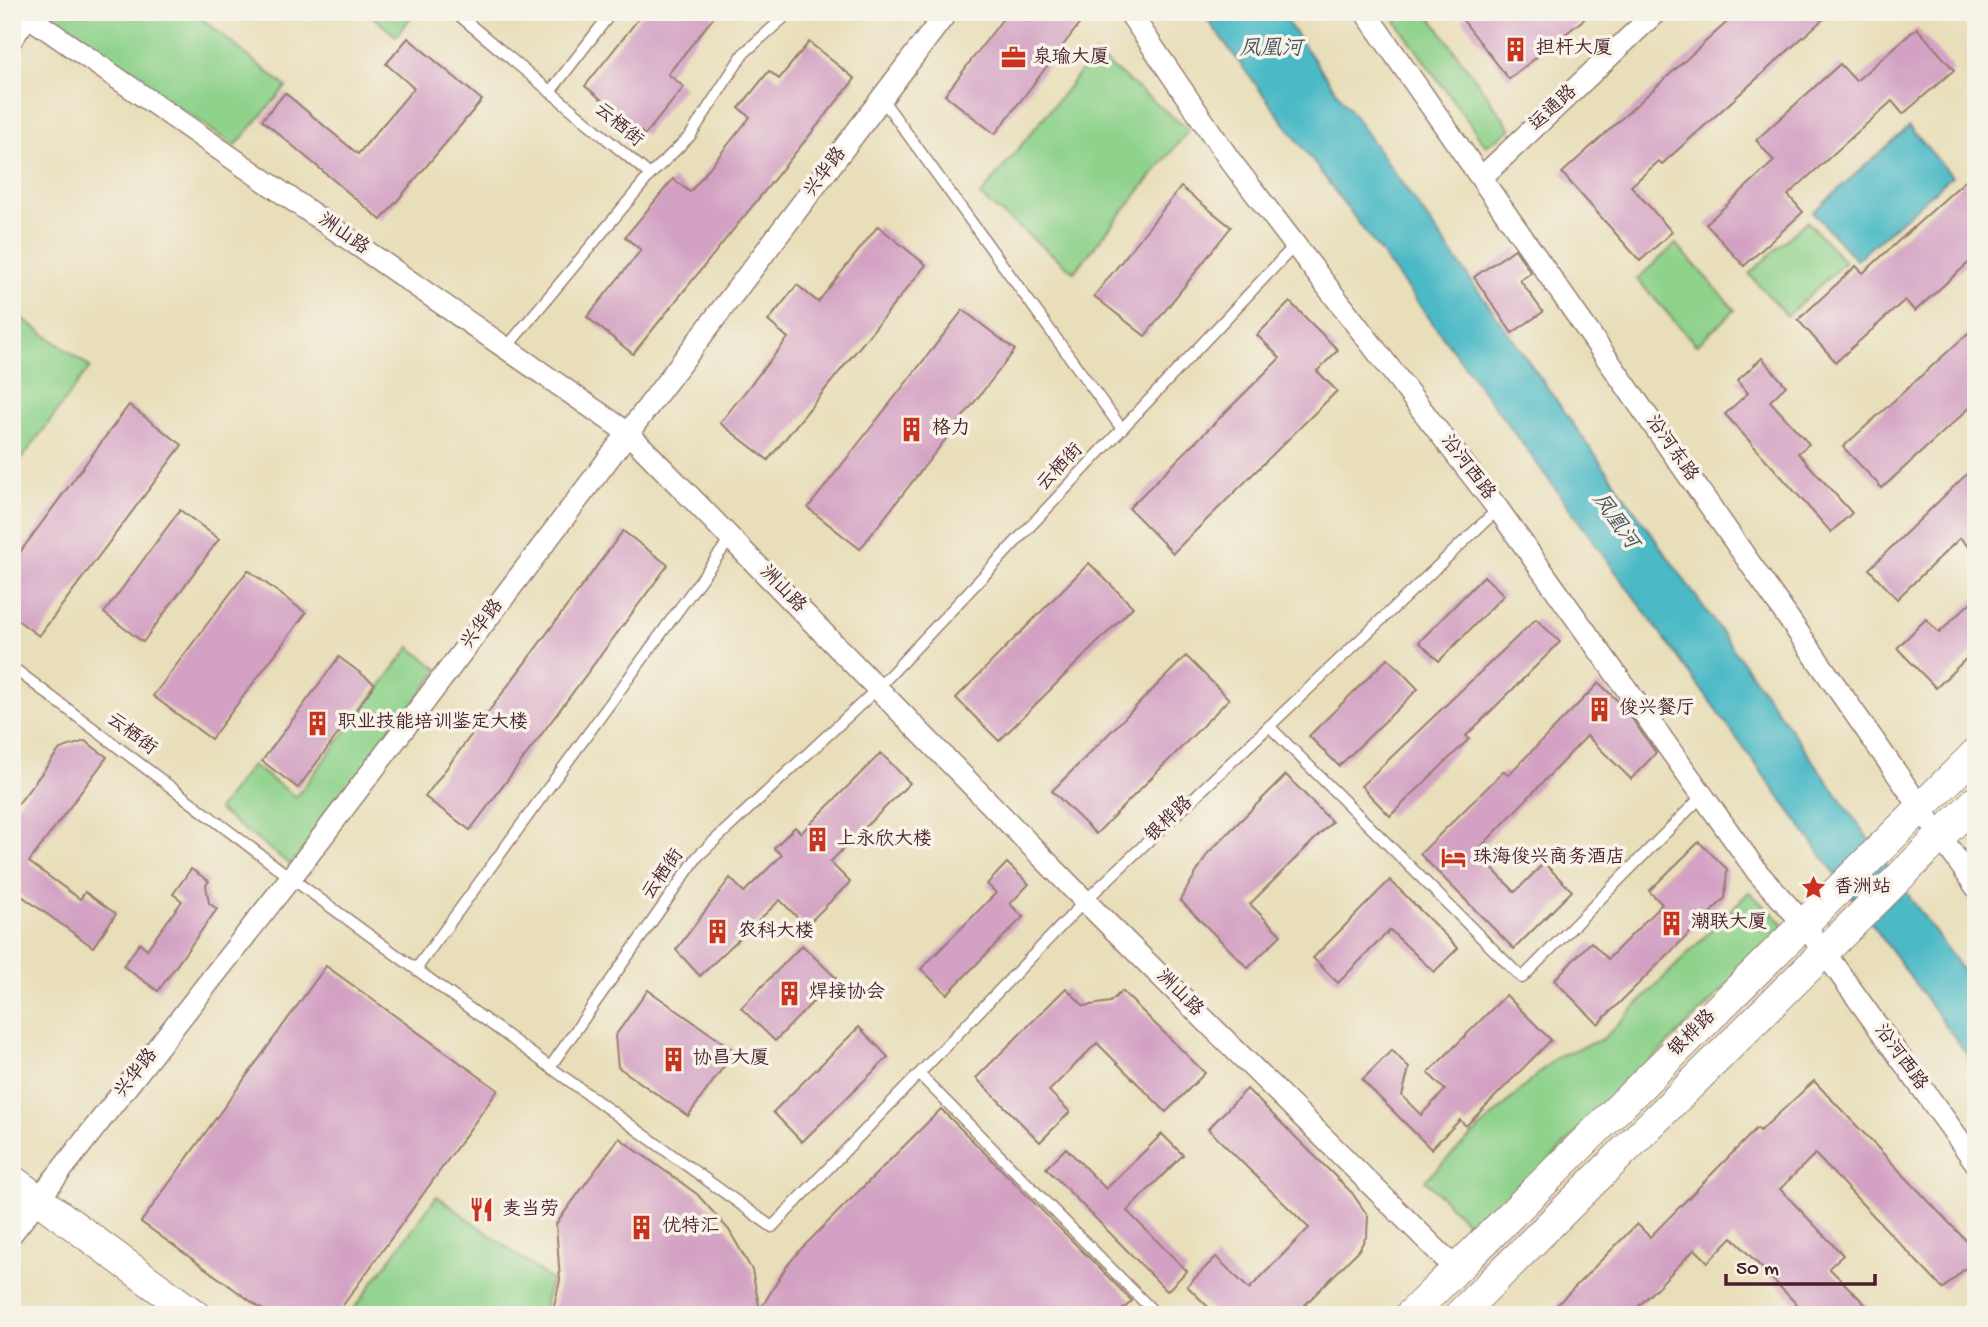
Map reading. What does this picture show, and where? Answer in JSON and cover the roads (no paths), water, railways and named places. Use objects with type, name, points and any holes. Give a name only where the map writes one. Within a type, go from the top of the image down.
[{"type":"main road","name":"银桦路","points":[[1410,1315],[1976,753]]},
{"type":"main road","name":"银桦路","points":[[1459,1315],[1976,801]]},
{"type":"main road","points":[[12,1180],[195,1315]]},
{"type":"street","name":"兴华路","points":[[12,1233],[291,878],[947,12]]},
{"type":"street","name":"沿河西路","points":[[1129,12],[1229,159],[1498,509],[1758,873],[1804,924],[1976,1163]]},
{"type":"street","name":"沿河东路","points":[[1365,12],[1976,887]]},
{"type":"street","name":"运通路","points":[[1482,177],[1657,12]]},
{"type":"street","name":"洲山路","points":[[31,15],[628,433],[1085,901],[1456,1269]]},
{"type":"lane","name":"云栖街","points":[[455,12],[650,175],[506,348]]},
{"type":"lane","points":[[550,92],[612,12]]},
{"type":"lane","points":[[650,175],[690,136],[743,54],[790,12]]},
{"type":"lane","points":[[12,48],[31,15]]},
{"type":"lane","points":[[882,99],[1122,429]]},
{"type":"lane","name":"云栖街","points":[[12,667],[291,878],[550,1067],[698,856],[878,688],[1296,244]]},
{"type":"lane","name":"银桦路","points":[[550,1067],[772,1227],[1085,901],[1498,509]]},
{"type":"lane","points":[[416,970],[731,538]]},
{"type":"lane","points":[[1269,726],[1522,978],[1704,794]]},
{"type":"lane","points":[[919,1074],[1157,1315]]},
{"type":"water","name":"凤凰河","points":[[1202,12],[1280,12],[1976,990],[1976,1067],[1530,454]]},
{"type":"water","points":[[1909,127],[1952,176],[1856,260],[1813,212]]},
{"type":"place","name":"担杆大厦","points":[[1516,49]]},
{"type":"place","name":"泉瑜大厦","points":[[1013,58]]},
{"type":"place","name":"格力","points":[[912,429]]},
{"type":"place","name":"俊兴餐厅","points":[[1599,709]]},
{"type":"place","name":"职业技能培训鉴定大楼","points":[[318,723]]},
{"type":"place","name":"上永欣大楼","points":[[817,840]]},
{"type":"place","name":"珠海俊兴商务酒店","points":[[1453,858]]},
{"type":"place","name":"香洲站","points":[[1814,888]]},
{"type":"place","name":"潮联大厦","points":[[1671,923]]},
{"type":"place","name":"农科大楼","points":[[718,932]]},
{"type":"place","name":"焊接协会","points":[[789,993]]},
{"type":"place","name":"协昌大厦","points":[[673,1059]]},
{"type":"place","name":"麦当劳","points":[[482,1210]]},
{"type":"place","name":"优特汇","points":[[642,1227]]}]
